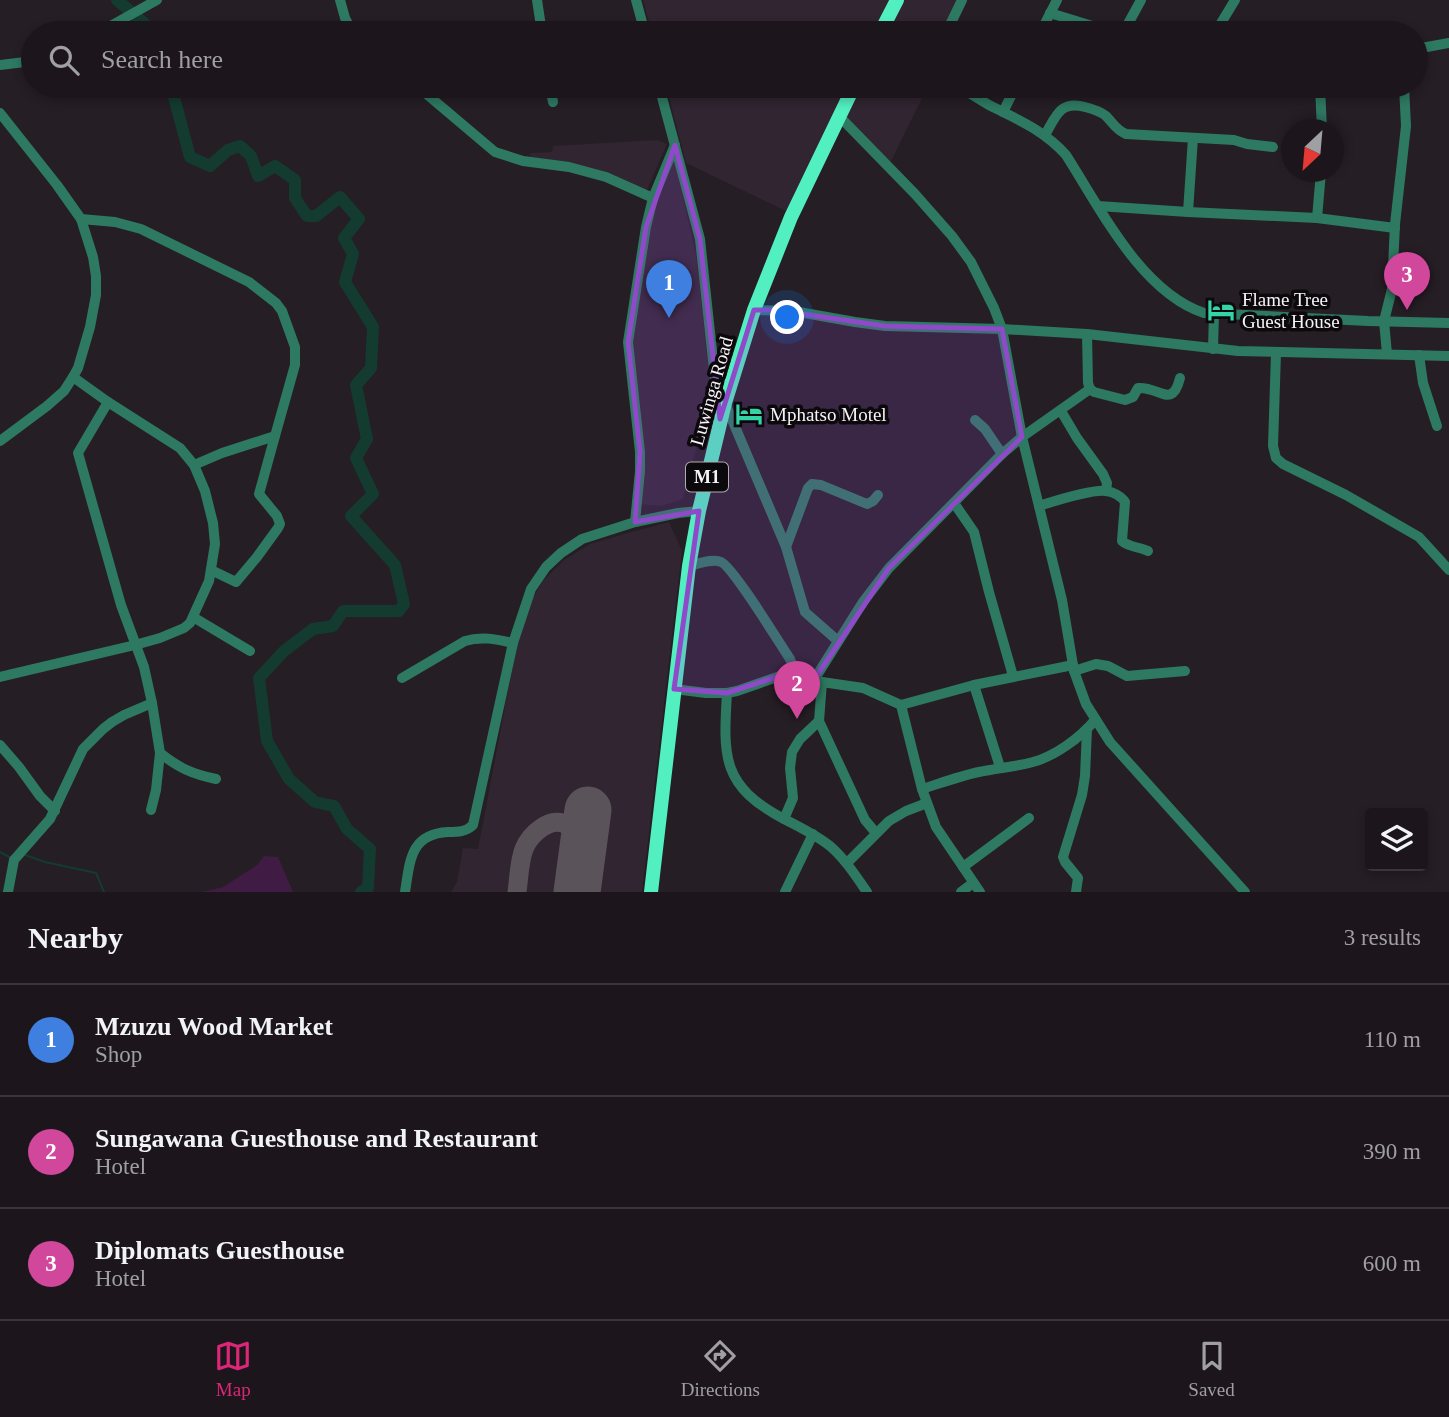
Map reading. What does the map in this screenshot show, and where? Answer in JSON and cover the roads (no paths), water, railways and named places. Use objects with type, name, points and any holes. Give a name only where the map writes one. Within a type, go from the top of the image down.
[{"type":"highway","points":[[886,21],[897,0]]},
{"type":"highway","name":"Luwinga Road","points":[[652,892],[689,566],[699,511],[727,397],[754,310],[791,218],[848,98]]},
{"type":"street","points":[[120,21],[158,0]]},
{"type":"street","points":[[340,0],[347,21]]},
{"type":"street","points":[[537,0],[540,21]]},
{"type":"street","points":[[636,0],[642,21]]},
{"type":"street","points":[[952,21],[962,0]]},
{"type":"street","points":[[1046,21],[1057,0]]},
{"type":"street","points":[[1130,21],[1141,0]]},
{"type":"street","points":[[1222,21],[1235,0]]},
{"type":"street","points":[[1050,13],[1076,21]]},
{"type":"street","points":[[1428,47],[1449,43]]},
{"type":"street","points":[[0,65],[21,62]]},
{"type":"street","points":[[431,98],[495,152],[523,161],[569,167],[607,177],[653,198]]},
{"type":"street","points":[[552,98],[553,102]]},
{"type":"street","points":[[662,98],[700,239],[715,379],[727,397],[786,547],[805,612],[838,641]]},
{"type":"street","points":[[978,98],[1045,135],[1066,155],[1119,240],[1138,264],[1165,292],[1192,309],[1204,313],[1449,323]]},
{"type":"street","points":[[1003,112],[1010,98]]},
{"type":"street","points":[[1321,98],[1322,119]]},
{"type":"street","points":[[1387,354],[1384,321],[1392,289],[1395,228],[1406,126],[1405,98]]},
{"type":"street","points":[[1045,135],[1061,109],[1080,106],[1103,113],[1115,128],[1126,134],[1234,140],[1273,147]]},
{"type":"street","points":[[0,113],[82,219],[96,276],[96,295],[90,327],[73,377],[64,391],[47,406],[0,441]]},
{"type":"street","points":[[839,116],[915,194],[962,248],[982,283],[1002,329],[1022,437],[1062,600],[1073,668],[1078,686],[1095,720],[1110,742],[1245,892]]},
{"type":"street","points":[[1188,212],[1193,138]]},
{"type":"street","points":[[635,522],[640,452],[628,342],[646,227],[653,198],[675,145]]},
{"type":"street","points":[[1317,218],[1320,182]]},
{"type":"street","points":[[1098,206],[1317,218],[1395,228]]},
{"type":"street","points":[[82,219],[115,222],[141,229],[249,282],[276,303],[295,347],[295,365],[259,494],[280,520],[278,528],[236,582],[211,570]]},
{"type":"street","points":[[754,310],[793,311],[885,326],[1087,334],[1213,349],[1276,353],[1449,356]]},
{"type":"street","points":[[1213,349],[1214,313]]},
{"type":"street","points":[[1087,334],[1088,383],[1094,392],[1125,400],[1133,397],[1138,388],[1143,387],[1172,395],[1180,378]]},
{"type":"street","points":[[1276,353],[1273,446],[1276,458],[1286,467],[1346,495],[1419,537],[1449,570]]},
{"type":"street","points":[[1419,355],[1423,383],[1437,426]]},
{"type":"street","points":[[0,677],[135,645],[184,628],[190,623],[209,581],[215,544],[213,523],[205,491],[194,465],[180,448],[73,377]]},
{"type":"street","points":[[876,833],[865,820],[820,721],[818,681],[838,641],[889,568],[1002,454],[1090,389]]},
{"type":"street","points":[[108,402],[78,453],[121,605],[144,667],[152,703],[160,753],[151,810]]},
{"type":"street","points":[[1061,411],[1103,474],[1107,483],[1106,491]]},
{"type":"street","points":[[975,420],[985,429],[1002,454]]},
{"type":"street","points":[[194,465],[275,436]]},
{"type":"street","points":[[786,547],[811,484],[821,485],[867,504],[878,495]]},
{"type":"street","points":[[1039,506],[1063,498],[1106,491],[1120,496],[1125,502],[1122,541],[1149,551]]},
{"type":"street","points":[[954,503],[974,532],[1013,676]]},
{"type":"street","points":[[405,892],[412,855],[423,838],[436,833],[466,831],[473,825],[513,643],[531,589],[553,560],[582,539],[635,522],[699,511]]},
{"type":"street","points":[[689,566],[714,561],[725,565],[790,659],[792,674]]},
{"type":"street","points":[[193,617],[250,651]]},
{"type":"street","points":[[402,678],[464,640],[476,637],[513,643]]},
{"type":"street","points":[[674,689],[727,693],[792,674],[863,688],[901,705],[1013,676],[1096,664],[1108,666],[1127,676],[1185,671]]},
{"type":"street","points":[[974,685],[1000,768]]},
{"type":"street","points":[[727,693],[724,737],[727,759],[747,795],[830,846],[847,863],[867,892]]},
{"type":"street","points":[[8,892],[14,860],[47,824],[83,749],[113,722],[152,703]]},
{"type":"street","points":[[901,705],[926,803],[936,827],[980,892]]},
{"type":"street","points":[[922,789],[977,772],[1034,762],[1087,729],[1095,720]]},
{"type":"street","points":[[784,819],[793,798],[790,768],[792,752],[800,739],[820,721]]},
{"type":"street","points":[[1076,892],[1078,878],[1063,857],[1082,795],[1087,729]]},
{"type":"street","points":[[0,744],[55,811]]},
{"type":"street","points":[[160,753],[186,771],[216,779]]},
{"type":"street","points":[[847,863],[889,821],[926,803]]},
{"type":"street","points":[[963,867],[1029,818]]},
{"type":"street","points":[[785,892],[813,834]]},
{"type":"street","points":[[961,892],[972,883]]},
{"type":"waterway","points":[[117,0],[142,21]]},
{"type":"waterway","points":[[174,98],[190,157],[210,166],[228,150],[240,146],[251,156],[258,176],[275,166],[295,180],[295,198],[307,216],[316,216],[340,197],[359,219],[344,238],[353,254],[345,282],[373,327],[371,368],[356,385],[367,439],[356,458],[373,494],[351,516],[395,565],[404,604],[399,611],[343,611],[333,626],[313,629],[284,651],[259,678],[267,741],[289,779],[315,802],[334,806],[347,829],[370,849],[368,888],[361,892]]},
{"type":"waterway","points":[[0,852],[11,858]]},
{"type":"waterway","points":[[25,855],[96,873],[104,892]]},
{"type":"place","name":"Flame Tree Guest House","points":[[1221,310]]},
{"type":"place","name":"Diplomats Guesthouse","points":[[1407,310]]},
{"type":"place","name":"Mzuzu Wood Market","points":[[669,318]]},
{"type":"place","name":"Mphatso Motel","points":[[749,414]]},
{"type":"place","name":"Sungawana Guesthouse and Restaurant","points":[[797,719]]}]
